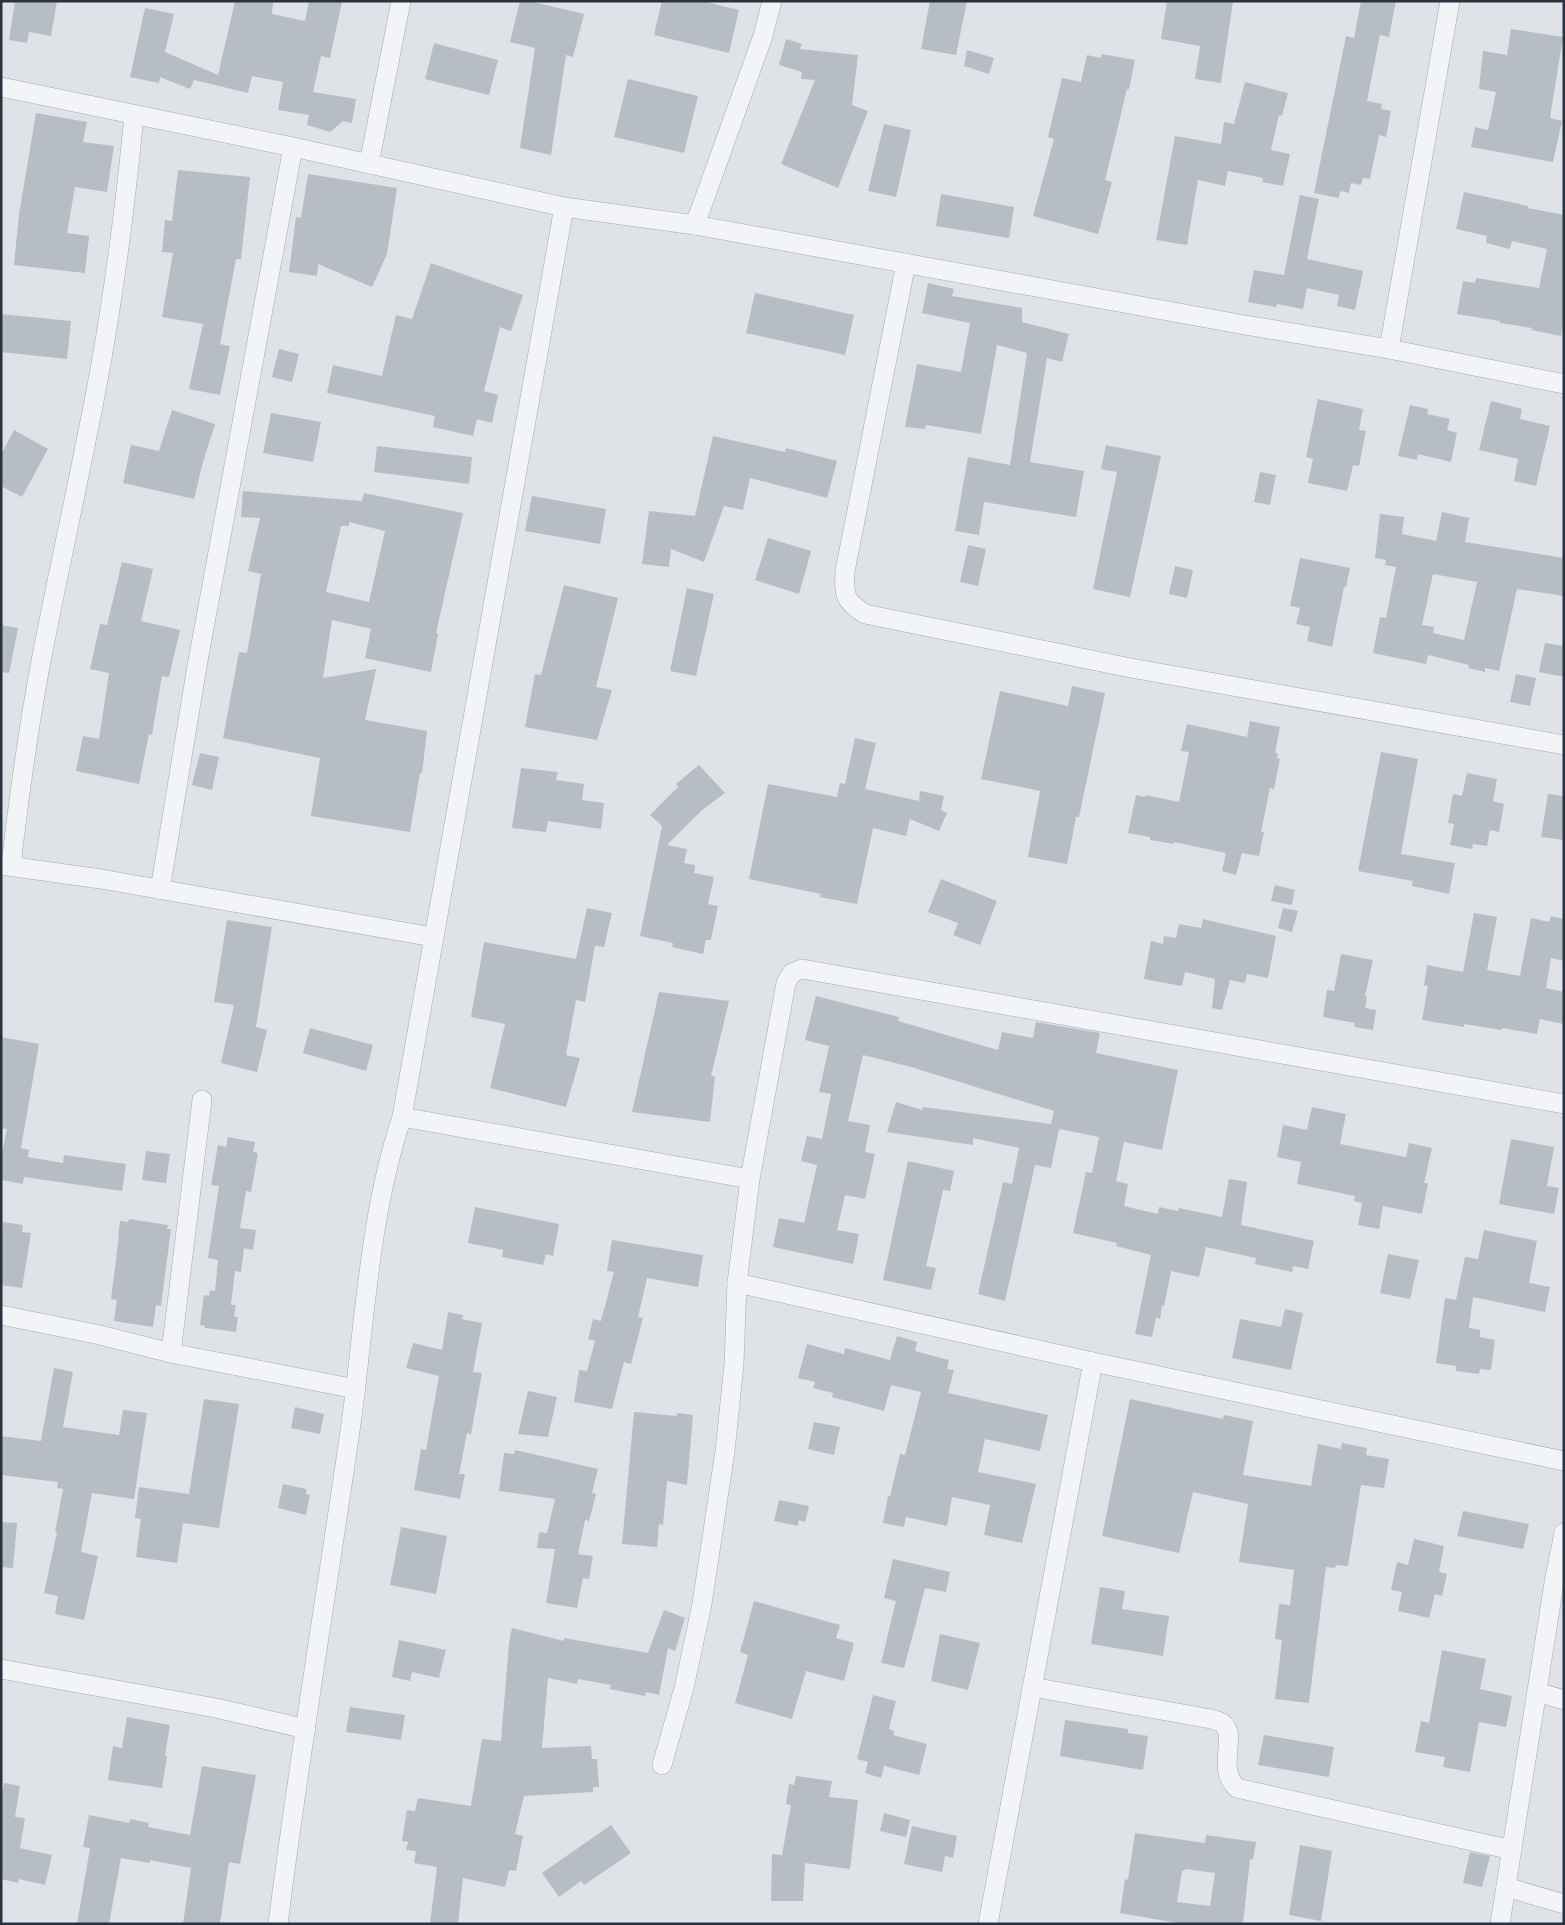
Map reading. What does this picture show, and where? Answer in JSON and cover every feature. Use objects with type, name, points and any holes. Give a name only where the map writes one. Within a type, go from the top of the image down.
[{"type":"street","points":[[369,164],[401,1]]},
{"type":"street","points":[[695,225],[763,36],[772,1]]},
{"type":"street","points":[[1389,349],[1450,1]]},
{"type":"street","points":[[1,87],[134,116],[293,147],[564,207],[695,225],[906,262],[1245,325],[1389,349],[1564,384]]},
{"type":"street","points":[[134,116],[124,219],[96,395],[39,672],[6,865],[433,937]]},
{"type":"street","points":[[160,890],[197,666],[293,147]]},
{"type":"street","points":[[278,1924],[320,1624],[356,1389],[379,1201],[390,1153],[402,1117],[564,207]]},
{"type":"street","points":[[906,262],[845,571],[844,589],[850,604],[865,614],[1131,668],[1564,745]]},
{"type":"street","points":[[662,1765],[684,1688],[702,1604],[725,1451],[734,1364],[737,1283],[750,1179],[786,983],[792,973],[802,969],[1564,1104]]},
{"type":"street","points":[[171,1353],[202,1100]]},
{"type":"street","points":[[402,1117],[750,1179]]},
{"type":"street","points":[[737,1283],[1093,1362],[1564,1461]]},
{"type":"street","points":[[1,1314],[100,1335],[171,1353],[356,1389]]},
{"type":"street","points":[[988,1924],[1093,1362]]},
{"type":"street","points":[[1500,1924],[1555,1577],[1564,1533]]},
{"type":"street","points":[[1,1669],[216,1708],[306,1729]]},
{"type":"street","points":[[1032,1687],[1211,1719],[1223,1724],[1229,1734],[1226,1770],[1230,1782],[1237,1788],[1512,1850]]},
{"type":"street","points":[[1537,1692],[1564,1700]]},
{"type":"street","points":[[1506,1887],[1564,1904]]},
{"type":"building","points":[[15,1],[57,1],[51,36],[29,32],[27,43],[9,40]]},
{"type":"building","points":[[235,1],[273,1],[272,14],[305,21],[309,1],[342,1],[330,58],[321,56],[313,92],[356,99],[352,123],[343,121],[330,132],[307,125],[309,115],[278,110],[283,82],[252,76],[248,93],[194,80],[190,89],[160,77],[159,83],[130,77],[145,8],[174,14],[165,52],[218,75]]},
{"type":"building","points":[[520,1],[529,1],[584,14],[573,57],[566,55],[551,155],[520,148],[535,48],[510,42]]},
{"type":"building","points":[[662,1],[702,1],[739,10],[729,53],[654,35]]},
{"type":"building","points":[[930,1],[967,1],[956,55],[921,49]]},
{"type":"building","points":[[1167,1],[1233,1],[1221,83],[1195,79],[1200,46],[1161,39]]},
{"type":"building","points":[[1361,1],[1396,1],[1389,37],[1380,35],[1367,101],[1382,104],[1381,109],[1391,111],[1386,137],[1379,135],[1370,179],[1363,178],[1361,185],[1351,183],[1349,193],[1340,191],[1339,198],[1314,193],[1346,36],[1354,38]]},
{"type":"building","points":[[1511,29],[1563,37],[1550,118],[1562,121],[1553,162],[1471,147],[1475,127],[1488,130],[1496,92],[1479,89],[1483,51],[1507,55]]},
{"type":"building","points":[[786,39],[802,44],[800,49],[858,55],[852,105],[868,111],[838,188],[781,164],[815,80],[801,79],[802,72],[779,65]]},
{"type":"building","points":[[434,43],[498,60],[489,95],[425,79]]},
{"type":"building","points":[[967,50],[994,58],[989,74],[964,66]]},
{"type":"building","points":[[1102,54],[1135,60],[1105,180],[1112,182],[1098,234],[1033,216],[1054,139],[1048,137],[1062,78],[1081,82],[1087,55],[1101,58]]},
{"type":"building","points":[[628,79],[698,96],[684,153],[614,137]]},
{"type":"building","points":[[1245,82],[1288,93],[1282,116],[1279,115],[1271,150],[1290,154],[1283,186],[1262,182],[1263,178],[1228,171],[1225,186],[1198,180],[1187,245],[1156,240],[1175,136],[1221,144],[1224,122],[1234,124]]},
{"type":"building","points":[[36,113],[87,122],[83,142],[114,146],[107,192],[75,187],[67,233],[89,236],[85,273],[14,265],[19,214]]},
{"type":"building","points":[[884,124],[911,130],[896,197],[868,191]]},
{"type":"building","points":[[178,170],[250,177],[241,259],[236,259],[220,344],[230,346],[220,395],[189,389],[203,324],[162,317],[173,253],[162,252],[165,220],[172,221]]},
{"type":"building","points":[[308,174],[397,188],[387,254],[372,287],[318,264],[317,276],[289,272],[296,217],[301,218]]},
{"type":"building","points":[[1464,192],[1564,215],[1564,319],[1561,336],[1531,330],[1532,328],[1500,323],[1500,321],[1457,314],[1463,281],[1475,283],[1476,278],[1539,288],[1547,249],[1512,241],[1510,249],[1486,243],[1487,236],[1456,229]]},
{"type":"building","points":[[941,194],[1014,207],[1009,238],[936,226]]},
{"type":"building","points":[[1300,195],[1319,199],[1307,259],[1363,271],[1355,310],[1337,306],[1339,295],[1307,288],[1303,309],[1277,304],[1276,307],[1248,302],[1254,270],[1284,275]]},
{"type":"building","points":[[431,263],[523,295],[511,331],[500,327],[484,391],[498,395],[492,423],[477,419],[473,436],[433,427],[435,416],[327,393],[333,365],[382,376],[396,315],[412,319]]},
{"type":"building","points":[[928,283],[954,289],[952,296],[1022,308],[1022,322],[1069,334],[1062,362],[1047,358],[1030,462],[1084,471],[1076,517],[984,502],[979,535],[955,531],[968,457],[1010,465],[1027,353],[997,345],[981,434],[926,425],[925,429],[905,427],[917,364],[961,372],[970,323],[922,313]]},
{"type":"building","points":[[755,293],[854,315],[845,355],[746,333]]},
{"type":"building","points":[[1,314],[71,321],[67,359],[1,352]]},
{"type":"building","points":[[279,349],[299,354],[292,382],[272,377]]},
{"type":"building","points":[[1318,399],[1363,409],[1359,430],[1366,431],[1359,466],[1353,465],[1347,491],[1308,483],[1313,459],[1306,457]]},
{"type":"building","points":[[1491,401],[1522,409],[1520,419],[1550,426],[1536,486],[1514,481],[1518,459],[1479,450]]},
{"type":"building","points":[[1410,405],[1428,409],[1427,414],[1450,419],[1447,430],[1457,433],[1451,462],[1418,454],[1417,460],[1398,456]]},
{"type":"building","points":[[172,410],[215,424],[194,499],[123,483],[131,445],[159,451]]},
{"type":"building","points":[[271,413],[321,422],[313,462],[263,453]]},
{"type":"building","points":[[14,430],[48,449],[22,497],[1,486],[1,455]]},
{"type":"building","points":[[713,436],[785,452],[786,448],[837,461],[827,498],[750,478],[743,510],[724,506],[704,562],[671,549],[669,567],[642,564],[649,511],[695,516]]},
{"type":"building","points":[[1106,445],[1161,456],[1130,597],[1093,589],[1117,472],[1101,469]]},
{"type":"building","points":[[377,446],[472,457],[469,484],[374,472]]},
{"type":"building","points":[[1260,472],[1276,475],[1270,505],[1254,502]]},
{"type":"building","points":[[243,491],[362,501],[364,493],[463,513],[436,633],[438,634],[431,672],[365,658],[371,629],[332,620],[323,678],[376,669],[365,720],[427,731],[422,773],[420,773],[410,832],[311,816],[320,758],[223,738],[239,652],[247,653],[261,574],[248,571],[260,518],[241,517]],"holes":[[[349,522],[385,531],[369,602],[326,592],[341,526],[349,526]]]},
{"type":"building","points":[[532,496],[606,509],[600,544],[525,531]]},
{"type":"building","points":[[1442,512],[1469,518],[1465,542],[1564,558],[1564,596],[1517,589],[1499,671],[1485,668],[1485,672],[1468,668],[1469,665],[1428,655],[1426,664],[1373,653],[1380,617],[1386,618],[1396,567],[1385,565],[1386,560],[1375,558],[1380,514],[1404,517],[1402,534],[1436,541]],"holes":[[[1433,574],[1477,582],[1464,640],[1433,633],[1434,627],[1422,625]]]},
{"type":"building","points":[[768,538],[811,551],[799,594],[755,580]]},
{"type":"building","points":[[968,545],[986,549],[978,586],[960,582]]},
{"type":"building","points":[[1300,558],[1350,568],[1346,587],[1344,587],[1332,647],[1307,641],[1310,627],[1296,624],[1300,608],[1290,606]]},
{"type":"building","points":[[122,562],[153,569],[141,621],[180,630],[169,677],[162,676],[152,735],[149,734],[139,784],[76,771],[83,736],[99,739],[109,673],[90,669],[100,624],[107,625]]},
{"type":"building","points":[[1175,566],[1193,570],[1187,598],[1169,594]]},
{"type":"building","points":[[564,585],[618,598],[596,687],[612,690],[597,740],[525,727],[535,674],[541,675]]},
{"type":"building","points":[[687,588],[714,594],[696,676],[670,671]]},
{"type":"building","points":[[1,625],[18,628],[9,673],[1,672]]},
{"type":"building","points":[[1545,643],[1564,646],[1564,677],[1539,672]]},
{"type":"building","points":[[1516,674],[1536,678],[1530,706],[1510,702]]},
{"type":"building","points":[[1072,686],[1105,693],[1079,817],[1076,817],[1067,864],[1028,857],[1040,791],[981,779],[1000,691],[1068,706]]},
{"type":"building","points":[[1250,721],[1280,727],[1275,753],[1278,753],[1277,758],[1280,759],[1274,789],[1270,788],[1261,832],[1264,832],[1259,856],[1242,853],[1236,875],[1222,871],[1226,853],[1174,842],[1174,844],[1150,840],[1150,837],[1128,833],[1136,795],[1179,802],[1189,752],[1181,751],[1187,724],[1247,737]]},
{"type":"building","points":[[855,738],[876,743],[865,789],[919,801],[920,791],[944,796],[941,810],[947,813],[939,831],[910,819],[906,836],[873,828],[857,904],[820,897],[821,894],[749,879],[768,784],[837,797],[840,783],[845,784]]},
{"type":"building","points":[[1381,752],[1418,759],[1401,854],[1455,863],[1449,894],[1412,886],[1413,881],[1358,871]]},
{"type":"building","points":[[200,753],[219,757],[212,790],[192,785]]},
{"type":"building","points":[[699,765],[725,793],[701,811],[667,845],[687,849],[684,863],[695,865],[694,873],[714,877],[708,904],[718,906],[711,940],[706,940],[703,954],[672,947],[673,943],[640,936],[662,826],[650,815],[678,787],[676,784]]},
{"type":"building","points":[[521,768],[558,772],[556,780],[584,784],[582,800],[604,803],[601,829],[548,821],[546,832],[512,828]]},
{"type":"building","points":[[1467,773],[1497,779],[1493,801],[1504,804],[1499,832],[1490,830],[1487,846],[1473,844],[1472,849],[1450,845],[1454,824],[1448,823],[1453,794],[1462,796]]},
{"type":"building","points":[[1548,794],[1564,796],[1564,840],[1541,837]]},
{"type":"building","points":[[941,879],[997,901],[980,945],[953,935],[958,923],[928,912]]},
{"type":"building","points":[[1275,885],[1295,890],[1292,905],[1271,901]]},
{"type":"building","points":[[587,908],[612,913],[604,947],[595,946],[585,1002],[576,1000],[566,1055],[580,1058],[566,1107],[490,1088],[505,1024],[471,1017],[484,942],[576,959]]},
{"type":"building","points":[[1283,908],[1298,911],[1292,932],[1278,928]]},
{"type":"building","points":[[1474,913],[1497,917],[1487,970],[1520,976],[1531,918],[1549,922],[1551,916],[1564,919],[1564,961],[1551,958],[1546,988],[1564,992],[1564,1024],[1540,1019],[1537,1034],[1464,1024],[1464,1027],[1422,1020],[1428,986],[1424,985],[1427,965],[1463,972]]},
{"type":"building","points":[[1203,919],[1276,936],[1268,978],[1247,974],[1245,983],[1230,980],[1222,1010],[1212,1008],[1215,979],[1185,972],[1182,986],[1144,979],[1151,941],[1163,944],[1164,936],[1176,938],[1179,924],[1201,928]]},
{"type":"building","points":[[227,920],[272,927],[256,1027],[267,1030],[257,1072],[221,1063],[234,1005],[214,1002]]},
{"type":"building","points":[[1341,954],[1373,960],[1365,996],[1367,997],[1365,1008],[1376,1010],[1373,1030],[1354,1027],[1355,1023],[1323,1017],[1327,990],[1334,991]]},
{"type":"building","points":[[659,992],[729,1001],[711,1076],[715,1076],[710,1122],[632,1112]]},
{"type":"building","points":[[816,996],[899,1017],[898,1021],[998,1050],[1002,1032],[1033,1038],[1036,1022],[1100,1033],[1096,1053],[1178,1070],[1162,1150],[1124,1142],[1116,1181],[1128,1184],[1124,1206],[1158,1214],[1159,1207],[1178,1211],[1179,1208],[1222,1217],[1229,1179],[1247,1182],[1241,1225],[1314,1241],[1308,1269],[1293,1266],[1292,1272],[1255,1264],[1256,1258],[1206,1247],[1199,1277],[1171,1271],[1164,1306],[1162,1305],[1160,1319],[1156,1318],[1152,1337],[1135,1334],[1151,1255],[1116,1246],[1117,1243],[1073,1233],[1086,1172],[1092,1173],[1099,1137],[1059,1129],[1051,1168],[1035,1165],[1005,1301],[978,1294],[1003,1182],[1012,1184],[1019,1148],[973,1138],[973,1145],[887,1132],[896,1102],[922,1110],[923,1107],[1051,1124],[1054,1111],[911,1067],[863,1055],[848,1121],[870,1125],[865,1152],[875,1154],[865,1199],[845,1195],[837,1230],[859,1234],[853,1264],[773,1247],[779,1218],[804,1223],[817,1165],[801,1161],[807,1136],[822,1139],[831,1094],[819,1092],[829,1046],[805,1040]]},
{"type":"building","points":[[310,1028],[373,1045],[366,1071],[303,1053]]},
{"type":"building","points":[[1,1037],[39,1044],[21,1148],[29,1150],[28,1157],[63,1163],[64,1155],[126,1164],[122,1191],[24,1177],[23,1184],[1,1180],[1,1157],[7,1129],[1,1128]]},
{"type":"building","points":[[1312,1107],[1346,1114],[1340,1144],[1406,1157],[1409,1143],[1432,1148],[1424,1183],[1428,1183],[1422,1214],[1383,1206],[1379,1229],[1358,1225],[1362,1203],[1354,1201],[1355,1196],[1297,1184],[1301,1162],[1277,1157],[1283,1125],[1307,1130]]},
{"type":"building","points":[[228,1137],[255,1142],[253,1152],[258,1153],[251,1192],[246,1191],[240,1228],[256,1230],[253,1250],[244,1248],[241,1272],[235,1271],[231,1305],[236,1305],[234,1317],[238,1317],[236,1332],[205,1328],[205,1326],[200,1325],[204,1295],[209,1296],[210,1290],[215,1291],[218,1260],[208,1258],[219,1186],[211,1185],[218,1145],[226,1147]]},
{"type":"building","points":[[1511,1139],[1554,1147],[1547,1186],[1559,1188],[1554,1214],[1499,1204]]},
{"type":"building","points":[[146,1151],[170,1154],[166,1183],[142,1180]]},
{"type":"building","points":[[908,1161],[954,1171],[950,1191],[943,1190],[926,1266],[936,1268],[931,1290],[883,1280]]},
{"type":"building","points":[[475,1207],[559,1224],[553,1256],[546,1254],[543,1265],[502,1257],[503,1250],[468,1243]]},
{"type":"building","points":[[129,1219],[168,1225],[167,1229],[171,1229],[161,1306],[156,1305],[153,1327],[114,1321],[117,1300],[111,1299],[120,1221],[128,1222]]},
{"type":"building","points":[[3,1222],[23,1225],[22,1232],[31,1233],[22,1288],[1,1285],[1,1233]]},
{"type":"building","points":[[1484,1230],[1537,1241],[1529,1283],[1550,1287],[1545,1312],[1473,1297],[1469,1328],[1480,1330],[1480,1337],[1495,1340],[1491,1370],[1480,1369],[1479,1374],[1456,1371],[1456,1366],[1436,1363],[1445,1298],[1456,1300],[1465,1257],[1478,1259]]},
{"type":"building","points":[[612,1240],[703,1255],[698,1287],[647,1278],[638,1317],[643,1318],[631,1364],[624,1362],[612,1409],[574,1402],[579,1370],[587,1371],[595,1341],[588,1339],[593,1319],[601,1321],[614,1272],[607,1271]]},
{"type":"building","points":[[1388,1254],[1419,1260],[1410,1299],[1380,1293]]},
{"type":"building","points":[[1285,1309],[1303,1313],[1291,1370],[1232,1358],[1240,1319],[1281,1327]]},
{"type":"building","points":[[448,1312],[463,1315],[462,1319],[482,1323],[473,1372],[482,1373],[471,1434],[467,1433],[459,1474],[465,1474],[460,1499],[414,1490],[421,1449],[426,1450],[439,1376],[406,1368],[413,1343],[442,1350]]},
{"type":"building","points":[[897,1336],[917,1342],[915,1351],[949,1360],[947,1369],[954,1370],[948,1393],[1048,1415],[1040,1451],[985,1439],[978,1472],[1036,1484],[1022,1543],[984,1535],[990,1505],[952,1497],[947,1526],[906,1517],[904,1527],[883,1523],[888,1496],[890,1496],[900,1454],[905,1455],[921,1392],[891,1385],[884,1411],[832,1397],[833,1393],[813,1388],[815,1382],[798,1378],[807,1344],[844,1354],[845,1348],[890,1360]]},
{"type":"building","points":[[54,1368],[73,1372],[63,1427],[119,1435],[123,1410],[147,1413],[134,1499],[92,1493],[81,1552],[98,1556],[84,1620],[55,1614],[58,1596],[44,1593],[57,1532],[55,1532],[63,1489],[57,1488],[58,1482],[1,1475],[1,1436],[41,1441]]},
{"type":"building","points":[[528,1391],[557,1397],[548,1437],[518,1434]]},
{"type":"building","points":[[204,1399],[239,1404],[219,1528],[183,1523],[177,1563],[136,1557],[141,1519],[135,1518],[139,1487],[189,1494]]},
{"type":"building","points":[[1130,1399],[1223,1419],[1224,1415],[1253,1421],[1243,1475],[1311,1486],[1318,1444],[1341,1449],[1342,1443],[1367,1448],[1366,1455],[1389,1459],[1384,1488],[1361,1485],[1348,1566],[1336,1565],[1335,1568],[1326,1567],[1309,1703],[1275,1699],[1282,1640],[1275,1639],[1279,1604],[1290,1605],[1294,1570],[1239,1562],[1248,1504],[1193,1492],[1179,1553],[1102,1536]]},
{"type":"building","points":[[295,1407],[324,1414],[320,1434],[291,1428]]},
{"type":"building","points":[[634,1412],[677,1416],[677,1413],[693,1415],[687,1485],[667,1481],[663,1525],[659,1524],[657,1547],[622,1544]]},
{"type":"building","points":[[814,1422],[840,1427],[834,1455],[808,1449]]},
{"type":"building","points":[[515,1450],[598,1469],[592,1493],[596,1494],[589,1521],[585,1520],[578,1554],[593,1556],[589,1579],[583,1578],[577,1608],[546,1603],[555,1549],[537,1548],[539,1532],[547,1533],[555,1499],[499,1491],[504,1453],[514,1454]]},
{"type":"building","points":[[283,1484],[306,1489],[306,1494],[310,1495],[306,1515],[278,1508]]},
{"type":"building","points":[[779,1500],[809,1506],[805,1522],[799,1520],[798,1526],[774,1521]]},
{"type":"building","points":[[1463,1511],[1529,1524],[1523,1549],[1457,1536]]},
{"type":"building","points":[[1,1522],[17,1523],[13,1568],[1,1567]]},
{"type":"building","points":[[401,1527],[447,1536],[436,1594],[390,1585]]},
{"type":"building","points":[[1414,1539],[1444,1546],[1439,1572],[1447,1574],[1442,1596],[1435,1594],[1429,1618],[1398,1611],[1402,1592],[1391,1590],[1397,1562],[1408,1565]]},
{"type":"building","points":[[893,1559],[950,1572],[946,1592],[925,1588],[904,1668],[881,1663],[896,1601],[884,1598]]},
{"type":"building","points":[[1100,1587],[1125,1591],[1122,1609],[1169,1616],[1163,1656],[1091,1644]]},
{"type":"building","points":[[754,1601],[840,1625],[836,1638],[854,1643],[844,1681],[806,1671],[792,1719],[735,1703],[748,1655],[740,1652]]},
{"type":"building","points":[[664,1610],[685,1618],[675,1651],[668,1648],[659,1695],[646,1692],[645,1696],[610,1689],[611,1685],[578,1679],[577,1684],[548,1678],[542,1748],[591,1746],[592,1759],[597,1759],[599,1787],[593,1787],[593,1792],[524,1796],[515,1834],[523,1836],[516,1871],[509,1870],[505,1887],[463,1878],[458,1924],[430,1924],[437,1867],[414,1863],[416,1851],[406,1850],[408,1842],[402,1841],[407,1810],[415,1811],[418,1798],[471,1806],[482,1739],[501,1741],[509,1643],[512,1628],[564,1641],[564,1638],[648,1653]]},
{"type":"building","points":[[940,1634],[980,1643],[968,1690],[931,1681]]},
{"type":"building","points":[[399,1640],[446,1650],[439,1678],[412,1672],[410,1681],[392,1677]]},
{"type":"building","points":[[1442,1650],[1486,1659],[1480,1689],[1512,1696],[1506,1727],[1479,1722],[1470,1772],[1443,1767],[1445,1757],[1415,1752],[1421,1721],[1429,1723]]},
{"type":"building","points":[[873,1695],[896,1701],[889,1729],[894,1731],[893,1735],[927,1744],[919,1775],[884,1766],[881,1778],[865,1773],[868,1762],[857,1759]]},
{"type":"building","points":[[350,1707],[405,1715],[401,1740],[346,1732]]},
{"type":"building","points":[[127,1717],[170,1725],[162,1788],[108,1780],[113,1746],[122,1748]]},
{"type":"building","points":[[1065,1720],[1128,1729],[1128,1733],[1148,1736],[1143,1770],[1060,1756]]},
{"type":"building","points":[[1264,1735],[1334,1747],[1329,1777],[1258,1765]]},
{"type":"building","points":[[202,1766],[256,1775],[240,1864],[229,1862],[220,1924],[183,1924],[191,1868],[150,1860],[150,1863],[121,1858],[109,1924],[77,1924],[90,1848],[83,1847],[89,1815],[129,1823],[130,1819],[149,1823],[148,1827],[190,1835]]},
{"type":"building","points":[[796,1776],[832,1781],[829,1797],[858,1800],[850,1869],[805,1863],[803,1901],[771,1901],[772,1854],[782,1855],[791,1805],[786,1804],[789,1784],[794,1785]]},
{"type":"building","points":[[4,1783],[20,1786],[15,1817],[25,1818],[20,1848],[52,1855],[45,1885],[19,1879],[18,1883],[1,1879],[1,1799]]},
{"type":"building","points":[[884,1813],[910,1820],[906,1837],[880,1831]]},
{"type":"building","points":[[611,1825],[631,1853],[584,1885],[581,1881],[559,1897],[542,1873]]},
{"type":"building","points":[[912,1826],[957,1836],[953,1858],[945,1856],[942,1872],[904,1864]]},
{"type":"building","points":[[1135,1833],[1205,1843],[1206,1835],[1256,1842],[1253,1860],[1250,1859],[1243,1924],[1183,1924],[1120,1913],[1125,1879],[1128,1880]],"holes":[[[1185,1869],[1215,1873],[1210,1906],[1177,1902],[1182,1871]]]},
{"type":"building","points":[[1300,1845],[1332,1851],[1321,1921],[1289,1915]]},
{"type":"building","points":[[1470,1852],[1490,1856],[1482,1887],[1463,1883]]}]
